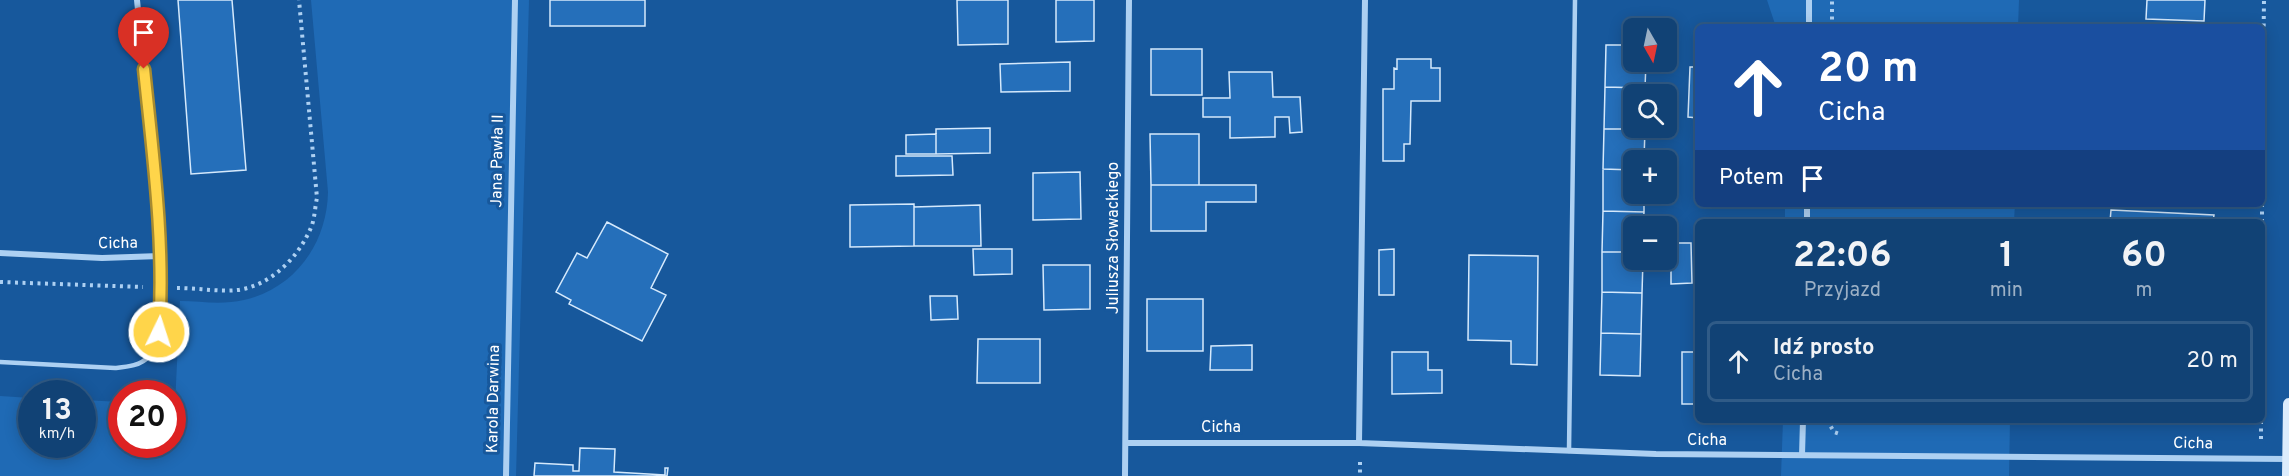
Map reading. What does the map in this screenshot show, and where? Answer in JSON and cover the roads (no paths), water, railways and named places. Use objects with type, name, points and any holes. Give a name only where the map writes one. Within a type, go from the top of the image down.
[{"type":"street","name":"Cicha","points":[[0,253],[102,258],[160,256],[158,206],[137,0]]},
{"type":"street","name":"Jana Pawła II","points":[[509,323],[514,0]]},
{"type":"street","name":"Juliusza Słowackiego","points":[[1125,476],[1129,0]]},
{"type":"street","points":[[1359,443],[1365,0]]},
{"type":"street","points":[[1809,0],[1809,24]]},
{"type":"street","name":"Karola Darwina","points":[[506,476],[509,323]]},
{"type":"street","points":[[2288,476],[2289,404]]},
{"type":"street","points":[[1802,455],[1803,423]]},
{"type":"street","name":"Cicha","points":[[1126,443],[1359,443],[1656,454],[2288,459]]},
{"type":"lane","points":[[1569,451],[1575,0]]},
{"type":"lane","points":[[0,362],[115,368],[133,366],[149,356],[159,332],[160,256]]}]
